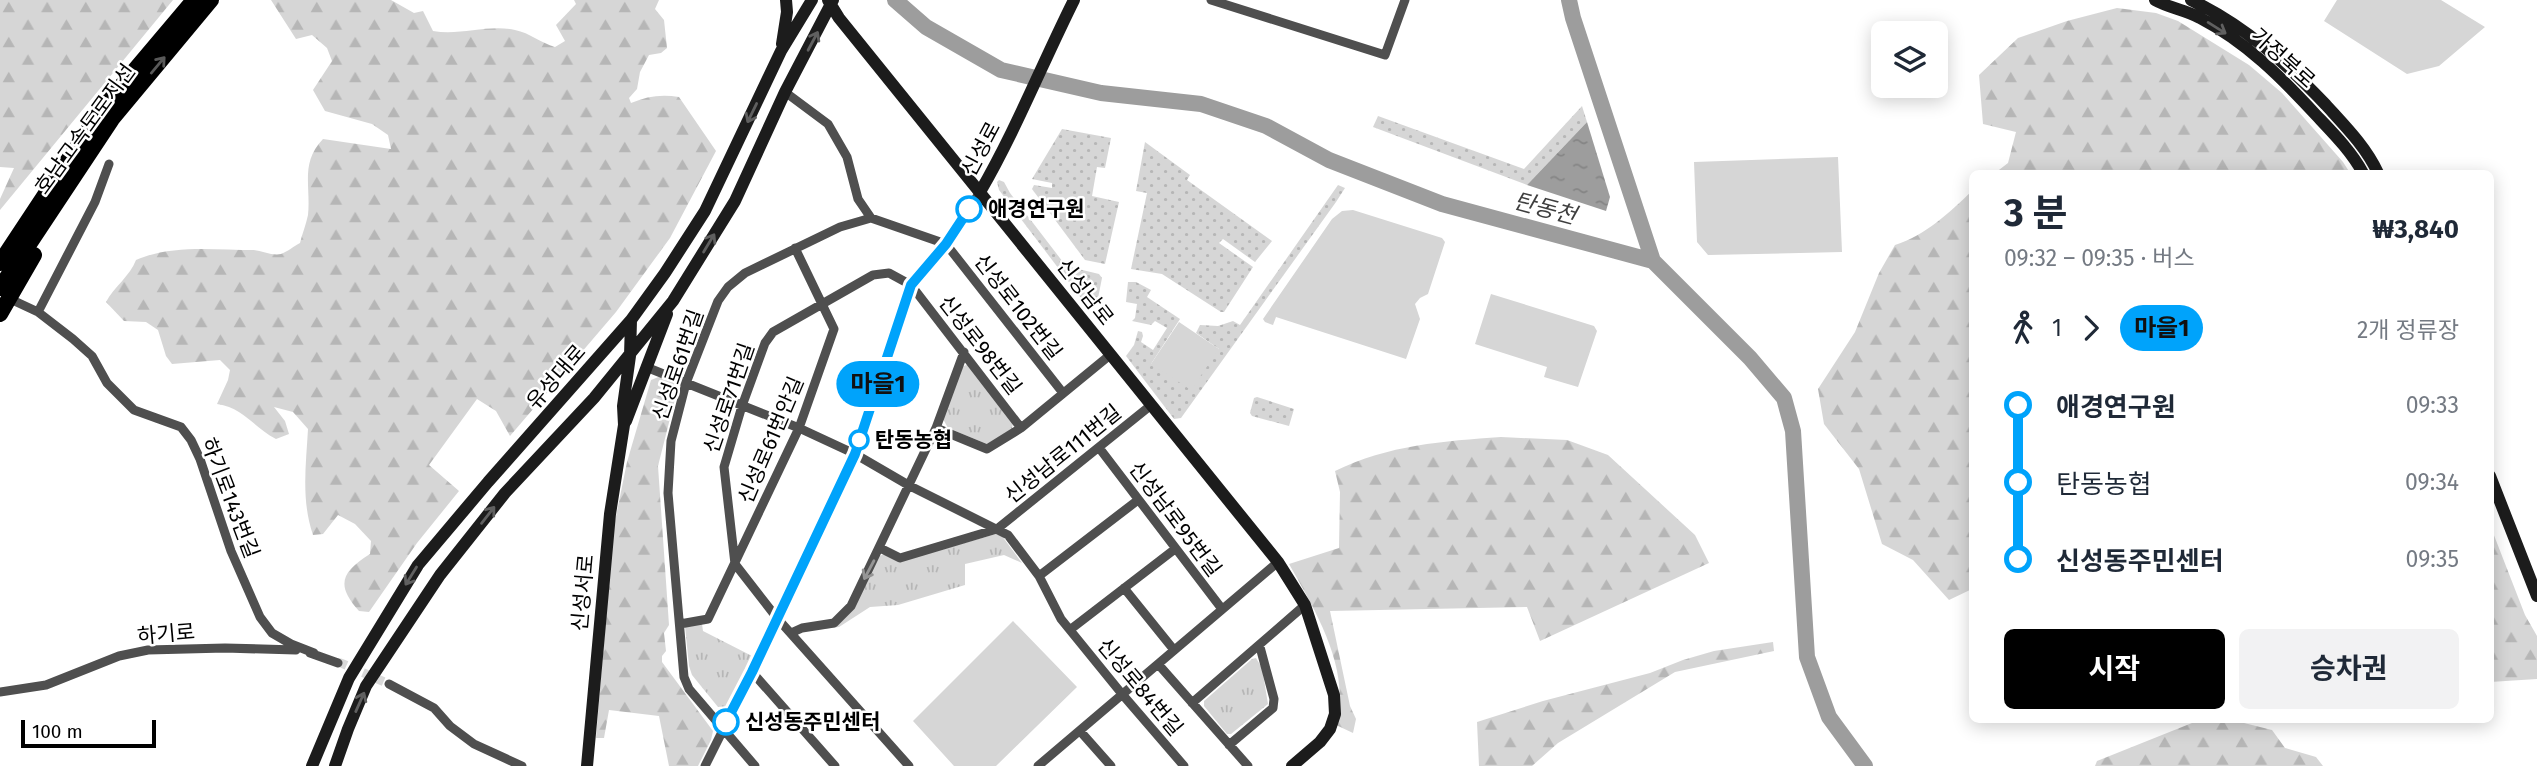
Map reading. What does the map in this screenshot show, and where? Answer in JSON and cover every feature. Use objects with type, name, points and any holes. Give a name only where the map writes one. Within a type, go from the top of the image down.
[{"type":"highway","name":"호남고속도로지선","points":[[0,263],[102,109],[194,0]]},
{"type":"highway","name":"호남고속도로지선","points":[[0,288],[113,119],[211,0]]},
{"type":"highway","points":[[0,244],[70,144],[102,109]]},
{"type":"highway","points":[[0,314],[62,207],[73,178]]},
{"type":"main road","points":[[781,51],[787,12],[786,0]]},
{"type":"main road","points":[[814,0],[831,2]]},
{"type":"main road","name":"유성대로","points":[[312,766],[349,678],[418,565],[631,320],[705,211],[781,51],[814,0]]},
{"type":"main road","name":"신성로","points":[[980,192],[1029,99],[1074,0]]},
{"type":"main road","name":"가정북로","points":[[2155,0],[2200,17],[2253,52],[2281,77],[2356,160],[2361,170]]},
{"type":"main road","name":"가정북로","points":[[2191,0],[2236,25],[2299,77],[2368,152],[2377,170]]},
{"type":"main road","name":"유성대로","points":[[335,766],[366,686],[440,575],[505,493],[594,398],[673,301],[735,201],[785,92],[831,2]]},
{"type":"main road","name":"신성남로","points":[[831,2],[1150,406],[1278,562],[1306,605],[1334,695],[1335,714],[1330,729],[1320,742],[1292,766]]},
{"type":"main road","points":[[625,425],[673,301]]},
{"type":"main road","points":[[625,425],[623,406],[634,350],[631,320]]},
{"type":"main road","points":[[634,350],[646,367]]},
{"type":"main road","points":[[594,398],[604,394],[611,395],[623,406]]},
{"type":"main road","name":"신성서로","points":[[587,766],[610,514],[625,425]]},
{"type":"main road","points":[[2494,486],[2537,596]]},
{"type":"street","points":[[1211,0],[1385,55],[1405,0]]},
{"type":"street","points":[[785,92],[828,124],[846,158],[858,200],[871,218],[946,244]]},
{"type":"street","points":[[38,313],[95,202],[108,164]]},
{"type":"street","name":"신성로","points":[[705,766],[855,454],[911,285],[946,244],[980,192]]},
{"type":"street","name":"신성로61번길","points":[[755,766],[689,689],[684,677],[668,493],[671,441],[686,383],[719,301],[728,287],[745,273],[795,248],[840,227],[871,218]]},
{"type":"street","name":"신성로102번길","points":[[946,244],[1063,393]]},
{"type":"street","name":"신성로61번안길","points":[[680,624],[708,619],[799,428],[834,329],[795,248]]},
{"type":"street","name":"신성로71번길","points":[[735,564],[724,467],[765,343],[773,332],[873,275],[889,273],[911,285]]},
{"type":"street","name":"신성로98번길","points":[[911,285],[1021,428]]},
{"type":"street","name":"하기로143번길","points":[[0,293],[38,313],[73,339],[92,356],[107,383],[134,410],[181,428],[191,440],[200,459],[231,551],[260,617],[272,633],[314,653]]},
{"type":"street","points":[[791,633],[802,628],[834,623],[851,606],[936,428],[964,352]]},
{"type":"street","points":[[936,428],[988,449],[1021,428],[1110,355]]},
{"type":"street","name":"신성로84번길","points":[[646,367],[799,428],[855,454],[910,486],[1008,535],[1039,576],[1055,610],[1184,766]]},
{"type":"street","name":"신성남로111번길","points":[[997,529],[1100,449],[1150,406]]},
{"type":"street","name":"신성남로95번길","points":[[1100,449],[1222,609]]},
{"type":"street","points":[[1039,576],[1138,500]]},
{"type":"street","points":[[880,548],[900,558],[997,529]]},
{"type":"street","name":"신성로84번길","points":[[1071,629],[1175,549]]},
{"type":"street","name":"신성남로95번길","points":[[1041,765],[1278,562]]},
{"type":"street","points":[[735,564],[777,618],[909,766]]},
{"type":"street","points":[[1124,588],[1174,650]]},
{"type":"street","points":[[1192,704],[1306,605]]},
{"type":"street","points":[[1229,745],[1273,708],[1274,699],[1260,647]]},
{"type":"street","name":"하기로","points":[[0,692],[46,685],[119,656],[148,650],[290,649],[314,653],[338,663]]},
{"type":"street","points":[[1157,664],[1248,766]]},
{"type":"street","points":[[752,672],[830,764]]},
{"type":"street","points":[[389,684],[434,708],[450,726],[474,744],[522,766]]},
{"type":"street","points":[[1080,730],[1111,766]]},
{"type":"green space","points":[[0,0],[173,0],[0,210],[0,199],[14,168],[0,167]]},
{"type":"green space","points":[[271,0],[391,0],[414,13],[423,11],[433,31],[505,29],[520,31],[555,47],[565,41],[556,25],[576,4],[574,0],[659,0],[655,9],[664,20],[667,48],[661,53],[649,55],[640,72],[637,89],[629,98],[631,103],[655,96],[679,97],[716,151],[670,238],[616,312],[510,436],[496,411],[477,399],[429,465],[459,491],[417,543],[369,612],[359,611],[351,602],[345,579],[353,567],[370,554],[371,541],[355,524],[338,515],[323,534],[313,535],[306,496],[308,429],[293,412],[274,407],[285,421],[289,434],[276,439],[234,409],[217,404],[230,370],[220,360],[172,364],[166,356],[158,330],[146,322],[124,321],[106,302],[136,260],[150,255],[194,249],[254,250],[271,254],[286,252],[300,243],[308,215],[309,166],[311,157],[323,139],[391,149],[388,135],[372,124],[325,111],[313,90],[332,61],[327,48],[312,35],[296,39]]},
{"type":"green space","points":[[2337,0],[2441,0],[2485,27],[2439,66],[2407,74],[2324,21]]},
{"type":"green space","points":[[2117,8],[2156,13],[2178,21],[2249,65],[2282,93],[2348,170],[1999,170],[2008,163],[2016,132],[1983,124],[1979,75],[2018,38]]},
{"type":"green space","points":[[1582,106],[1587,122],[1527,185],[1373,127],[1378,116],[1524,169]]},
{"type":"green space","points":[[1062,129],[1111,138],[1105,168],[1097,167],[1092,196],[1119,202],[1105,264],[1085,260],[1032,189],[1034,185],[1052,188],[1052,183],[1032,179]]},
{"type":"green space","points":[[1145,142],[1190,175],[1187,180],[1272,241],[1255,262],[1223,239],[1219,243],[1253,267],[1224,312],[1162,274],[1131,269],[1147,193],[1136,191]]},
{"type":"green space","points":[[1838,157],[1842,252],[1708,255],[1697,242],[1694,162]]},
{"type":"green space","points":[[999,180],[1004,182],[1066,266],[1099,274],[1102,278],[1097,303],[1087,306],[999,190]]},
{"type":"green space","points":[[1338,185],[1345,188],[1336,202],[1181,418],[1174,419],[1126,356],[1134,345],[1138,331],[1142,332],[1141,342],[1153,350],[1167,328],[1155,321],[1151,325],[1132,321],[1137,304],[1126,302],[1128,282],[1136,282],[1151,290],[1147,297],[1180,319],[1151,364],[1219,349],[1196,333],[1200,325],[1218,326],[1233,321],[1240,325]]},
{"type":"green space","points":[[1969,194],[1969,590],[1949,600],[1913,560],[1882,544],[1859,469],[1824,424],[1818,389],[1855,332],[1879,273],[1895,245],[1927,229]]},
{"type":"green space","points":[[1353,210],[1442,238],[1445,242],[1428,294],[1415,304],[1420,319],[1406,359],[1276,317],[1273,325],[1263,319],[1332,219],[1342,211]]},
{"type":"green space","points":[[1491,294],[1594,326],[1597,331],[1578,387],[1544,377],[1547,367],[1475,344]]},
{"type":"green space","points":[[1179,322],[1219,349],[1191,390],[1151,364]]},
{"type":"green space","points":[[970,366],[1013,422],[1012,429],[987,444],[948,428],[943,419],[962,367]]},
{"type":"green space","points":[[661,376],[675,382],[678,387],[658,466],[669,625],[664,633],[666,651],[662,662],[713,731],[698,766],[669,766],[659,716],[609,710],[604,738],[596,738],[613,531],[627,462],[651,380]]},
{"type":"green space","points":[[1254,398],[1294,409],[1289,426],[1252,416],[1250,413]]},
{"type":"green space","points":[[1501,437],[1567,440],[1608,455],[1695,535],[1709,563],[1540,641],[1527,607],[1330,611],[1350,706],[1356,719],[1353,733],[1336,725],[1340,704],[1335,662],[1320,621],[1289,564],[1339,548],[1340,492],[1335,471],[1375,455],[1396,450]]},
{"type":"green space","points":[[996,534],[1002,536],[1022,563],[1004,555],[965,564],[965,585],[898,605],[870,607],[839,627],[815,630],[837,624],[879,556],[885,554],[901,561]]},
{"type":"green space","points":[[2494,535],[2525,615],[2537,636],[2537,679],[2494,682]]},
{"type":"green space","points":[[1013,621],[1077,687],[996,766],[954,766],[913,721]]},
{"type":"green space","points":[[702,624],[703,631],[752,656],[727,706],[718,707],[692,675],[689,666],[685,626]]},
{"type":"green space","points":[[1773,642],[1774,651],[1675,672],[1558,743],[1532,766],[1479,766],[1477,722],[1543,701],[1650,673],[1714,651]]},
{"type":"green space","points":[[1256,658],[1262,668],[1268,704],[1231,734],[1227,734],[1204,706],[1204,701]]},
{"type":"green space","points":[[2192,723],[2244,723],[2272,730],[2285,748],[2316,757],[2323,766],[2095,766],[2097,761]]},
{"type":"water","points":[[1587,122],[1610,197],[1606,211],[1527,185]]},
{"type":"waterway","name":"탄동천","points":[[895,0],[926,27],[1001,70],[1101,93],[1201,104],[1266,126],[1329,160],[1442,204],[1653,261],[1750,358],[1784,398],[1793,431],[1807,657],[1829,717],[1865,766]]},
{"type":"waterway","points":[[1569,0],[1653,261]]},
{"type":"tunnel","points":[[338,663],[389,684]]},
{"type":"bus line","name":"마을1","points":[[726,722],[855,454],[911,285],[946,244],[969,209]]},
{"type":"place","name":"애경연구원","points":[[969,209]]},
{"type":"place","name":"탄동농협","points":[[859,440]]},
{"type":"place","name":"신성동주민센터","points":[[726,722]]}]
